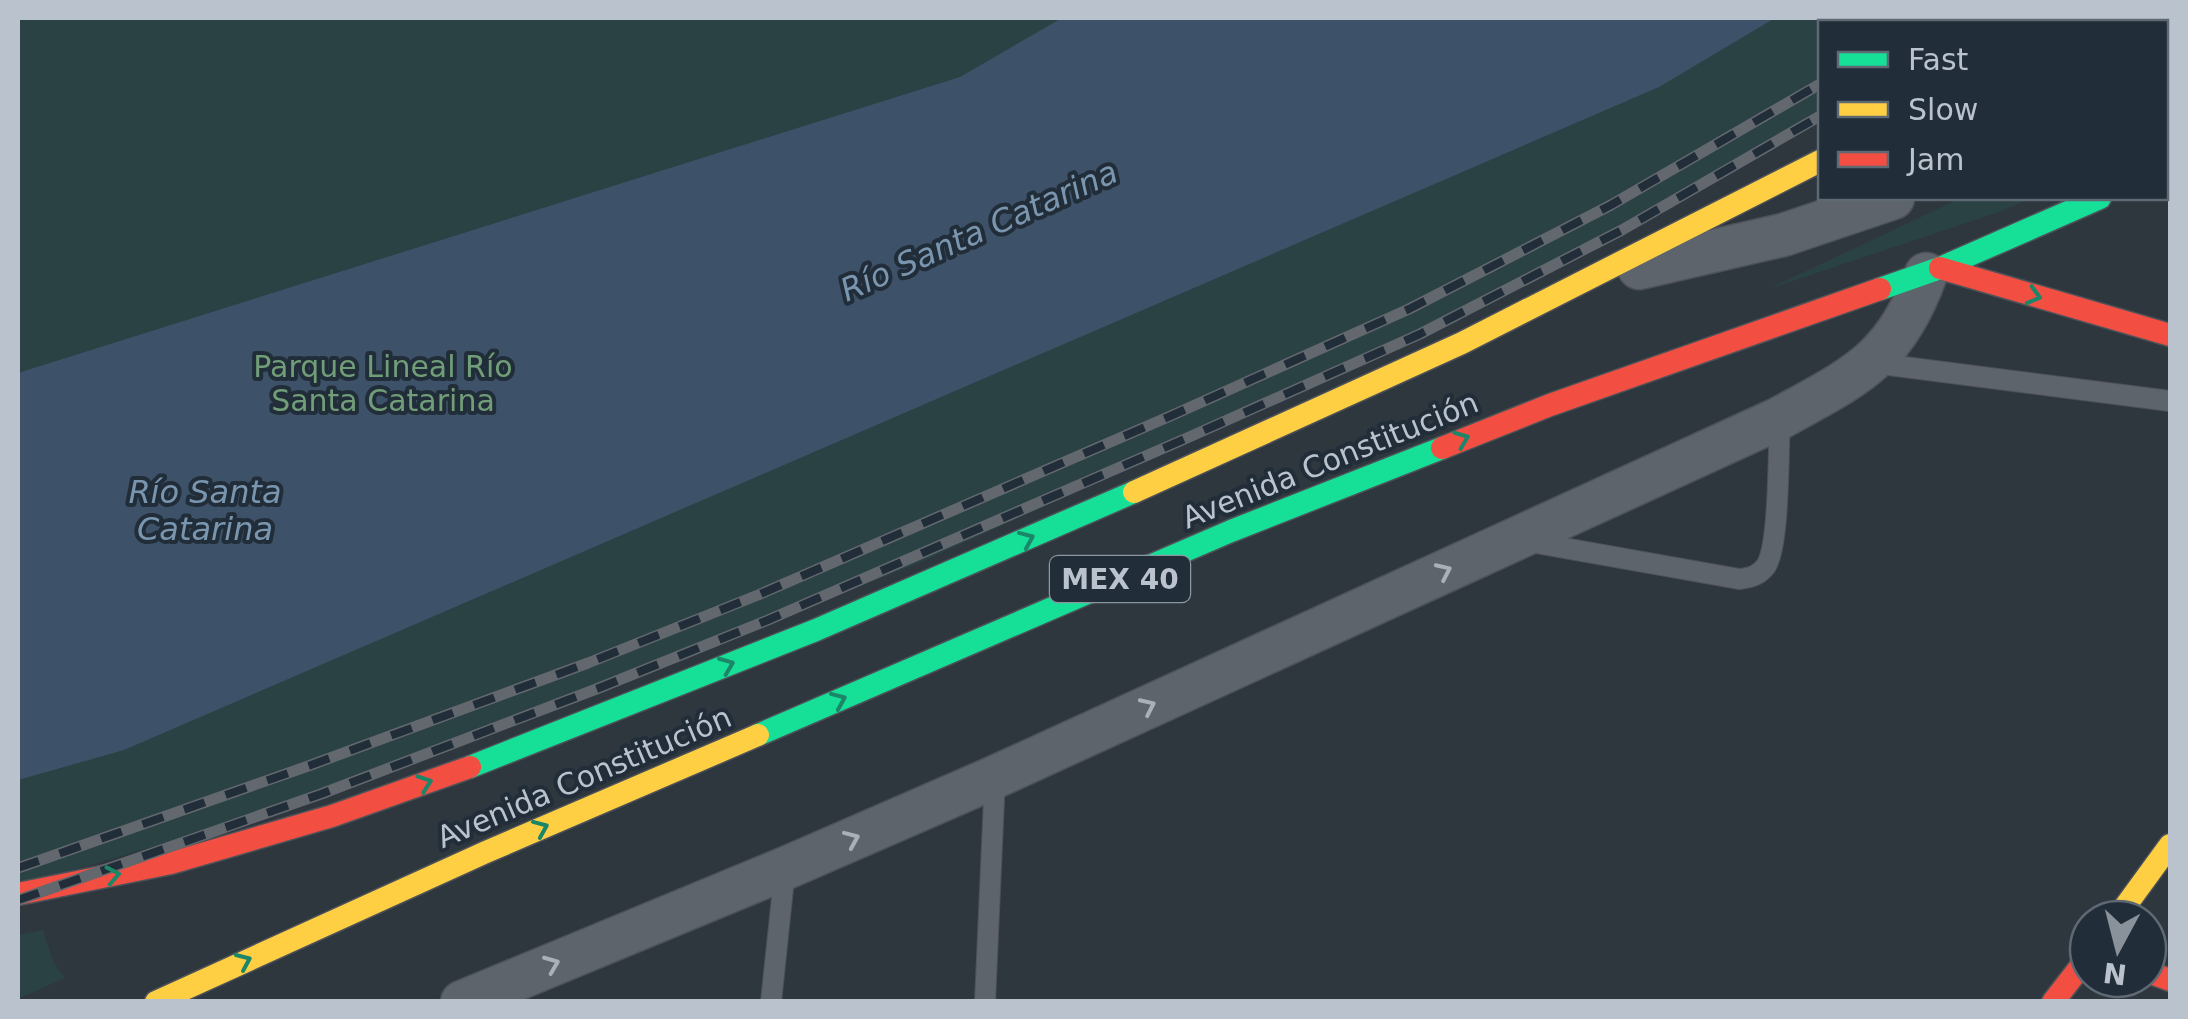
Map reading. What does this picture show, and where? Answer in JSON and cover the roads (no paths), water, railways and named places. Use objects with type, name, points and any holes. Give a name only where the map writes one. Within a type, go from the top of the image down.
[{"type":"main road","name":"Avenida Constitución","points":[[18,894],[171,863],[332,816],[472,766],[816,630],[1223,454],[1590,280],[1818,162]]},
{"type":"main road","name":"Avenida Constitución","points":[[156,1002],[486,852],[1286,508],[1550,405],[1933,271],[2095,200]]},
{"type":"main road","points":[[1933,271],[2170,336]]},
{"type":"main road","points":[[2131,899],[2170,845]]},
{"type":"street","points":[[1590,280],[1783,235],[1886,200]]},
{"type":"street","points":[[462,1002],[995,777],[1780,418],[1873,363],[1898,334],[1933,271]]},
{"type":"lane","points":[[1873,363],[2170,401]]},
{"type":"lane","points":[[1513,539],[1740,579],[1756,576],[1764,569],[1772,547],[1780,418]]},
{"type":"lane","points":[[984,1002],[995,777]]},
{"type":"lane","points":[[771,1002],[786,868]]},
{"type":"water","name":"Río Santa Catarina","points":[[1062,18],[1775,18],[1659,87],[124,750],[18,780],[18,373],[960,77]]},
{"type":"railway","points":[[1930,20],[1935,18]]},
{"type":"railway","points":[[1986,20],[1990,18]]},
{"type":"railway","points":[[18,868],[588,663],[758,595],[1175,414],[1409,309],[1611,205],[1818,85]]},
{"type":"railway","points":[[18,900],[321,794],[599,688],[768,620],[1187,438],[1420,334],[1622,230],[1818,117]]},
{"type":"park label","name":"Parque Lineal Río Santa Catarina","points":[[383,383]]}]
